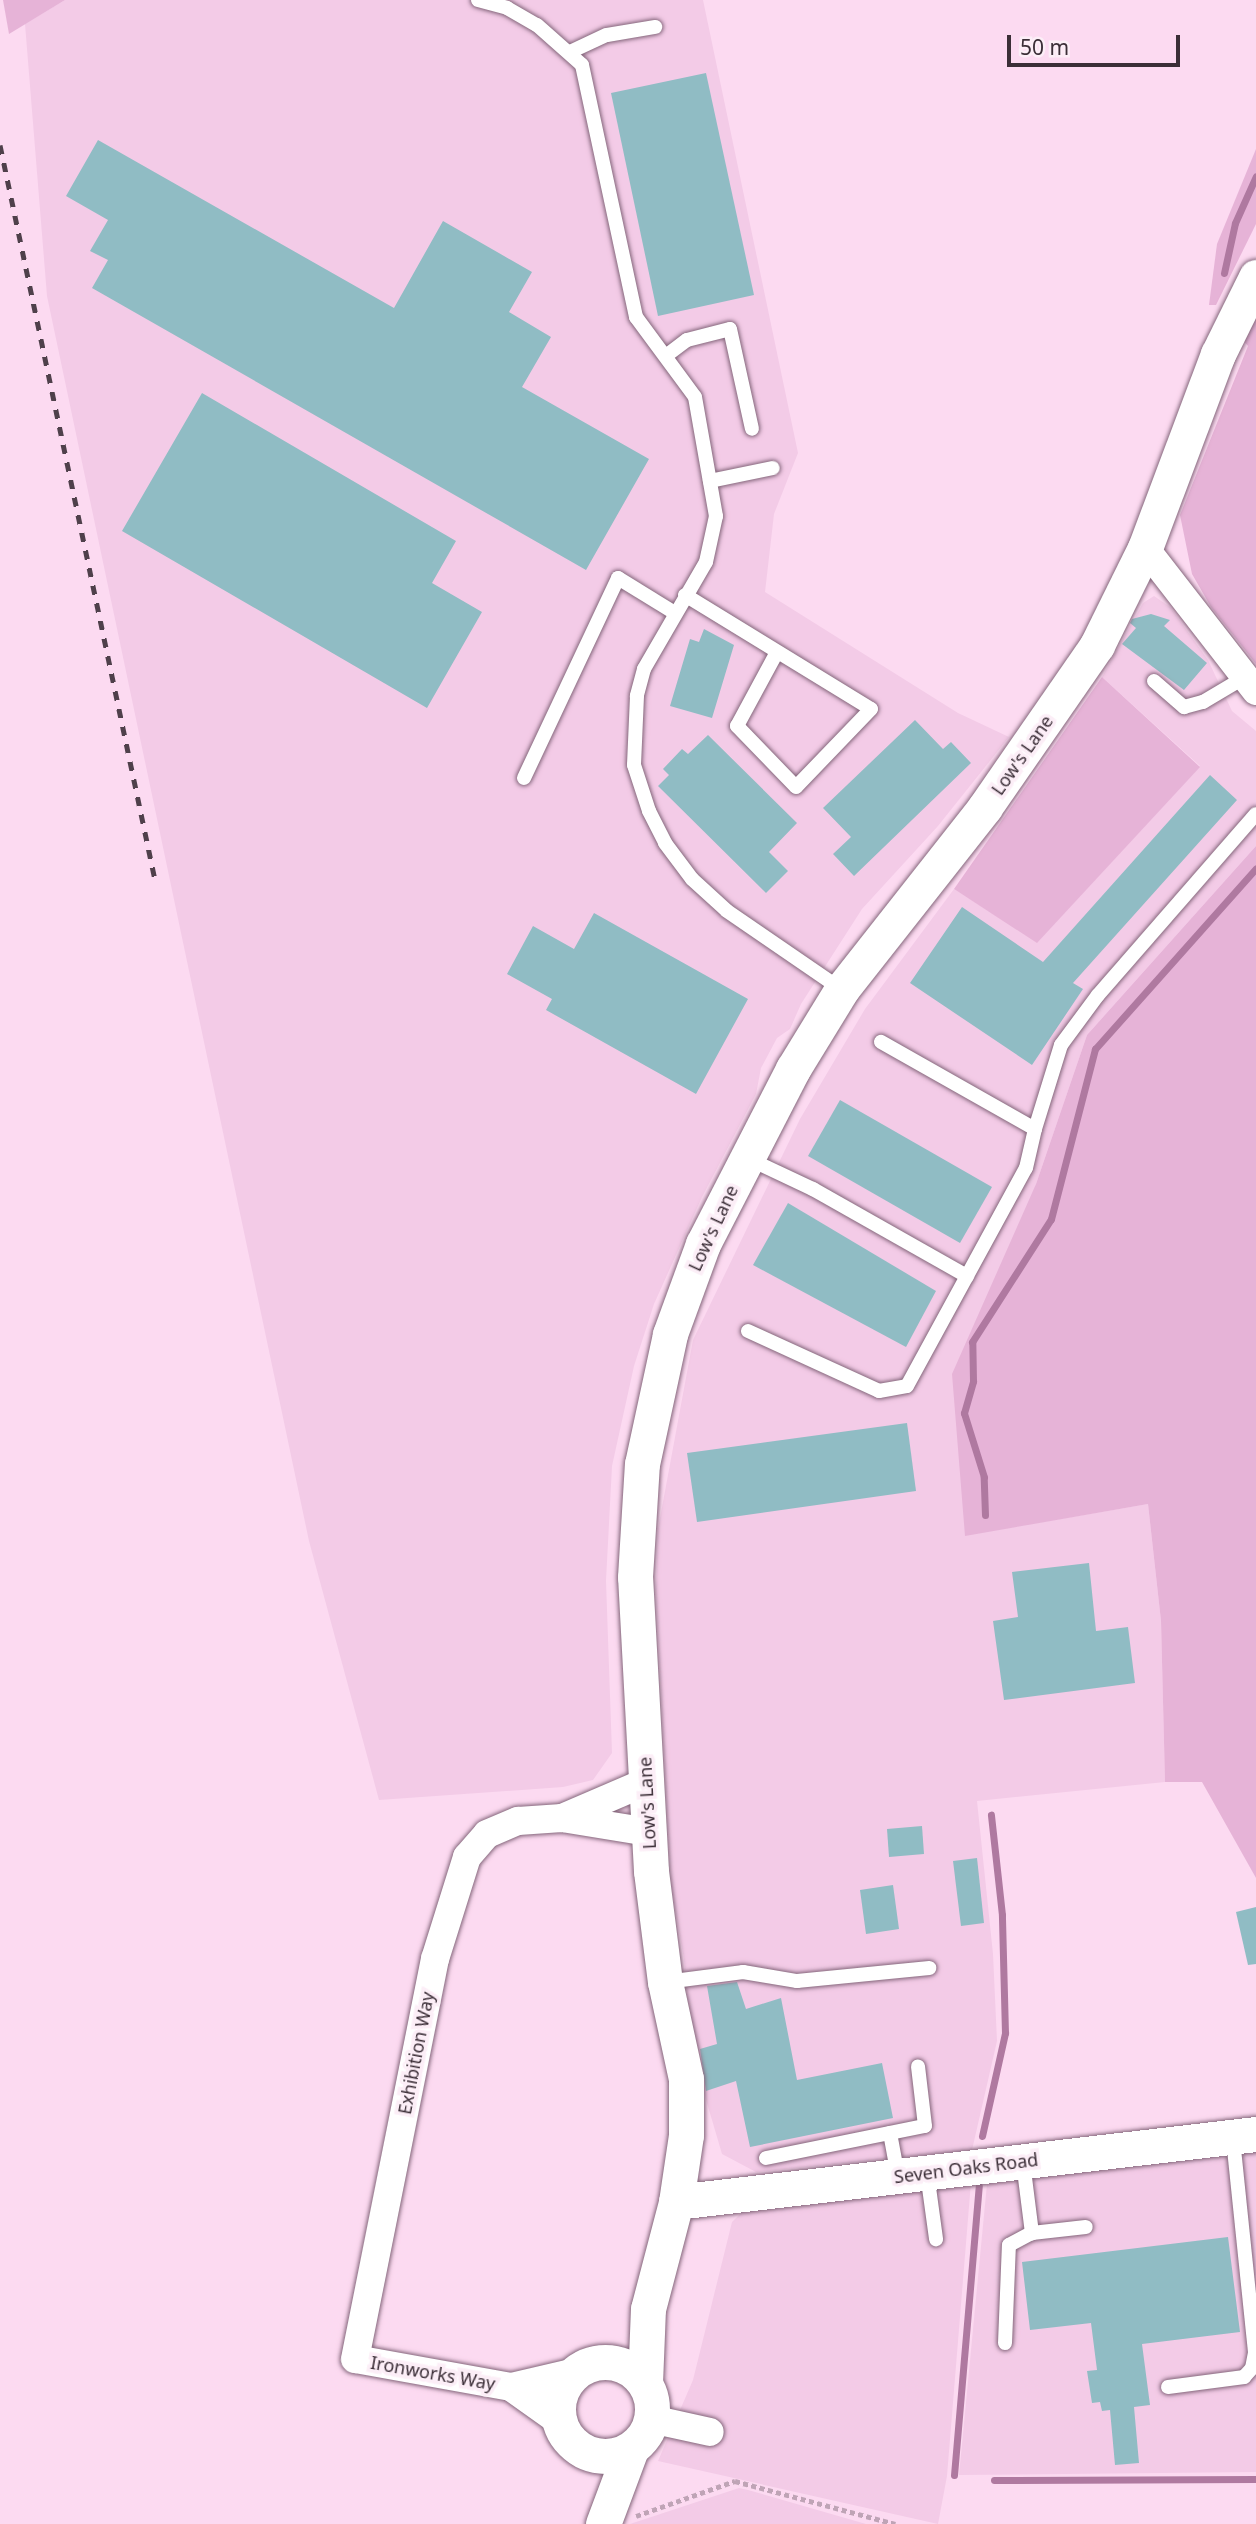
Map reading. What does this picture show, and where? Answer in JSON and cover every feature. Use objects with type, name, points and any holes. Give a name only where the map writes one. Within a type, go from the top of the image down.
[{"type":"street","name":"Low's Lane","points":[[651,2419],[645,2383],[648,2309],[676,2202],[686,2135],[686,2079],[665,1982],[648,1832],[635,1548],[649,1414],[670,1334],[691,1276],[747,1158],[842,989],[1035,738],[1097,645],[1145,548],[1218,354],[1256,277]]},
{"type":"street","points":[[1145,548],[1250,684]]},
{"type":"street","name":"Exhibition Way","points":[[355,2359],[435,1959],[460,1872],[476,1844],[498,1826],[562,1818],[646,1782]]},
{"type":"street","name":"Exhibition Way","points":[[562,1818],[648,1832]]},
{"type":"street","name":"Seven Oaks Road","points":[[676,2202],[1245,2135]]},
{"type":"street","name":"Low's Lane","points":[[560,2423],[560,2395],[648,2309]]},
{"type":"street","name":"Ironworks Way","points":[[355,2359],[511,2387],[589,2367]]},
{"type":"street","points":[[589,2367],[626,2367],[645,2383]]},
{"type":"street","name":"Ironworks Way","points":[[511,2387],[560,2423]]},
{"type":"street","points":[[611,2520],[631,2449],[651,2419],[710,2432]]},
{"type":"street","points":[[560,2423],[575,2445],[586,2452],[617,2455],[631,2449]]},
{"type":"street","points":[[586,2452],[611,2520]]},
{"type":"lane","points":[[478,0],[507,8],[572,51],[582,65],[630,299],[641,326],[667,355],[695,397],[716,516],[706,562],[644,669],[637,696],[634,765],[649,811],[665,843],[692,879],[727,911],[842,989]]},
{"type":"lane","points":[[572,51],[607,35],[655,27]]},
{"type":"lane","points":[[667,355],[687,340],[730,329],[752,429]]},
{"type":"lane","points":[[710,481],[773,468]]},
{"type":"lane","points":[[524,778],[618,578],[675,613]]},
{"type":"lane","points":[[685,596],[871,709],[796,786],[737,726],[777,652]]},
{"type":"lane","points":[[1154,681],[1184,707],[1250,684]]},
{"type":"lane","points":[[748,1331],[879,1391],[906,1386],[1026,1168],[1061,1045],[1098,995],[1256,814]]},
{"type":"lane","points":[[881,1042],[1035,1129]]},
{"type":"lane","points":[[747,1158],[813,1189],[967,1276]]},
{"type":"lane","points":[[665,1982],[743,1972],[797,1980],[929,1968]]},
{"type":"lane","points":[[766,2158],[925,2126],[928,2122],[918,2066]]},
{"type":"lane","points":[[890,2133],[913,2174],[936,2239]]},
{"type":"lane","points":[[1168,2387],[1244,2377],[1252,2368],[1255,2352],[1245,2135]]},
{"type":"lane","points":[[1023,2161],[1032,2233]]},
{"type":"lane","points":[[1005,2343],[1009,2245],[1032,2233],[1086,2227]]},
{"type":"path","points":[[611,2520],[735,2481],[895,2524]]},
{"type":"shaded area","points":[[3,0],[65,0],[9,34]]},
{"type":"shaded area","points":[[65,0],[703,0],[798,453],[774,514],[765,592],[958,713],[1009,737],[938,826],[862,909],[801,1004],[790,1029],[777,1038],[761,1068],[756,1094],[702,1197],[654,1304],[634,1366],[612,1466],[606,1581],[612,1753],[593,1780],[563,1787],[379,1800],[309,1541],[47,296],[25,24]]},
{"type":"shaded area","points":[[1256,149],[1256,224],[1216,305],[1209,305],[1217,244]]},
{"type":"shaded area","points":[[1256,311],[1256,664],[1211,607],[1192,574],[1180,515],[1248,346],[1242,339]]},
{"type":"shaded area","points":[[1154,596],[1170,607],[1208,660],[1232,711],[1256,731],[1256,846],[1087,1035],[1036,1184],[966,1535],[1148,1504],[1161,1621],[1165,1782],[977,1801],[993,1954],[997,2041],[972,2150],[756,2172],[722,2154],[692,2052],[684,1959],[671,1885],[656,1591],[658,1529],[693,1340],[800,1119],[865,1009],[954,889],[1037,942],[1200,766],[1102,677],[1143,603]]},
{"type":"shaded area","points":[[1102,677],[1200,767],[1037,943],[954,889]]},
{"type":"shaded area","points":[[1256,846],[1256,1878],[1202,1782],[1165,1782],[1161,1621],[1148,1504],[965,1536],[952,1374],[1036,1184],[1087,1035]]},
{"type":"shaded area","points":[[1256,2151],[1256,2472],[959,2475],[987,2184]]},
{"type":"shaded area","points":[[971,2182],[947,2476],[938,2524],[658,2461],[693,2380],[732,2222],[746,2208]]},
{"type":"shaded area","points":[[739,2488],[748,2490],[866,2524],[630,2524]]},
{"type":"building","points":[[706,73],[754,295],[658,316],[611,93]]},
{"type":"building","points":[[98,140],[394,308],[443,221],[532,272],[509,312],[551,337],[522,387],[649,459],[586,570],[92,288],[108,260],[90,251],[108,220],[66,196]]},
{"type":"building","points":[[202,393],[456,541],[432,583],[482,612],[427,708],[122,531]]},
{"type":"building","points":[[1151,614],[1170,620],[1164,626],[1207,663],[1184,690],[1122,644],[1136,628],[1130,623],[1132,619]]},
{"type":"building","points":[[704,629],[734,645],[712,718],[670,706],[690,639],[699,642]]},
{"type":"building","points":[[915,720],[943,749],[951,742],[971,763],[854,876],[833,854],[851,837],[823,808]]},
{"type":"building","points":[[708,735],[797,823],[769,852],[788,871],[766,893],[658,786],[669,775],[663,769],[682,749],[688,754]]},
{"type":"building","points":[[1210,775],[1237,800],[1073,983],[1083,989],[1032,1065],[910,983],[962,907],[1043,962]]},
{"type":"building","points":[[594,913],[748,999],[696,1094],[546,1010],[552,999],[507,974],[533,926],[574,949]]},
{"type":"building","points":[[840,1100],[992,1187],[960,1243],[808,1156]]},
{"type":"building","points":[[788,1203],[936,1291],[906,1347],[753,1265]]},
{"type":"building","points":[[907,1423],[916,1491],[697,1522],[687,1453]]},
{"type":"building","points":[[1089,1563],[1096,1631],[1128,1627],[1135,1683],[1004,1700],[993,1621],[1018,1617],[1012,1572]]},
{"type":"building","points":[[922,1826],[924,1854],[889,1857],[887,1829]]},
{"type":"building","points":[[977,1858],[984,1923],[961,1926],[953,1861]]},
{"type":"building","points":[[893,1885],[899,1929],[866,1934],[860,1890]]},
{"type":"building","points":[[1256,1907],[1256,1964],[1248,1965],[1236,1912]]},
{"type":"building","points":[[737,1982],[746,2009],[781,1998],[797,2080],[882,2063],[893,2118],[750,2147],[736,2081],[706,2091],[700,2049],[717,2044],[707,1986]]},
{"type":"building","points":[[1228,2237],[1240,2332],[1142,2344],[1150,2405],[1134,2407],[1139,2463],[1115,2465],[1110,2410],[1102,2411],[1100,2402],[1092,2403],[1087,2371],[1097,2370],[1091,2323],[1030,2330],[1022,2262]]},
{"type":"waterway","points":[[1224,273],[1235,223],[1256,176]]},
{"type":"waterway","points":[[985,1515],[984,1477],[964,1413],[973,1381],[972,1342],[1051,1219],[1095,1049],[1256,868]]},
{"type":"waterway","points":[[982,2136],[1005,2033],[1002,1915],[991,1815]]},
{"type":"waterway","points":[[954,2475],[979,2186]]},
{"type":"waterway","points":[[994,2480],[1256,2479]]},
{"type":"railway","points":[[0,145],[155,880]]}]
